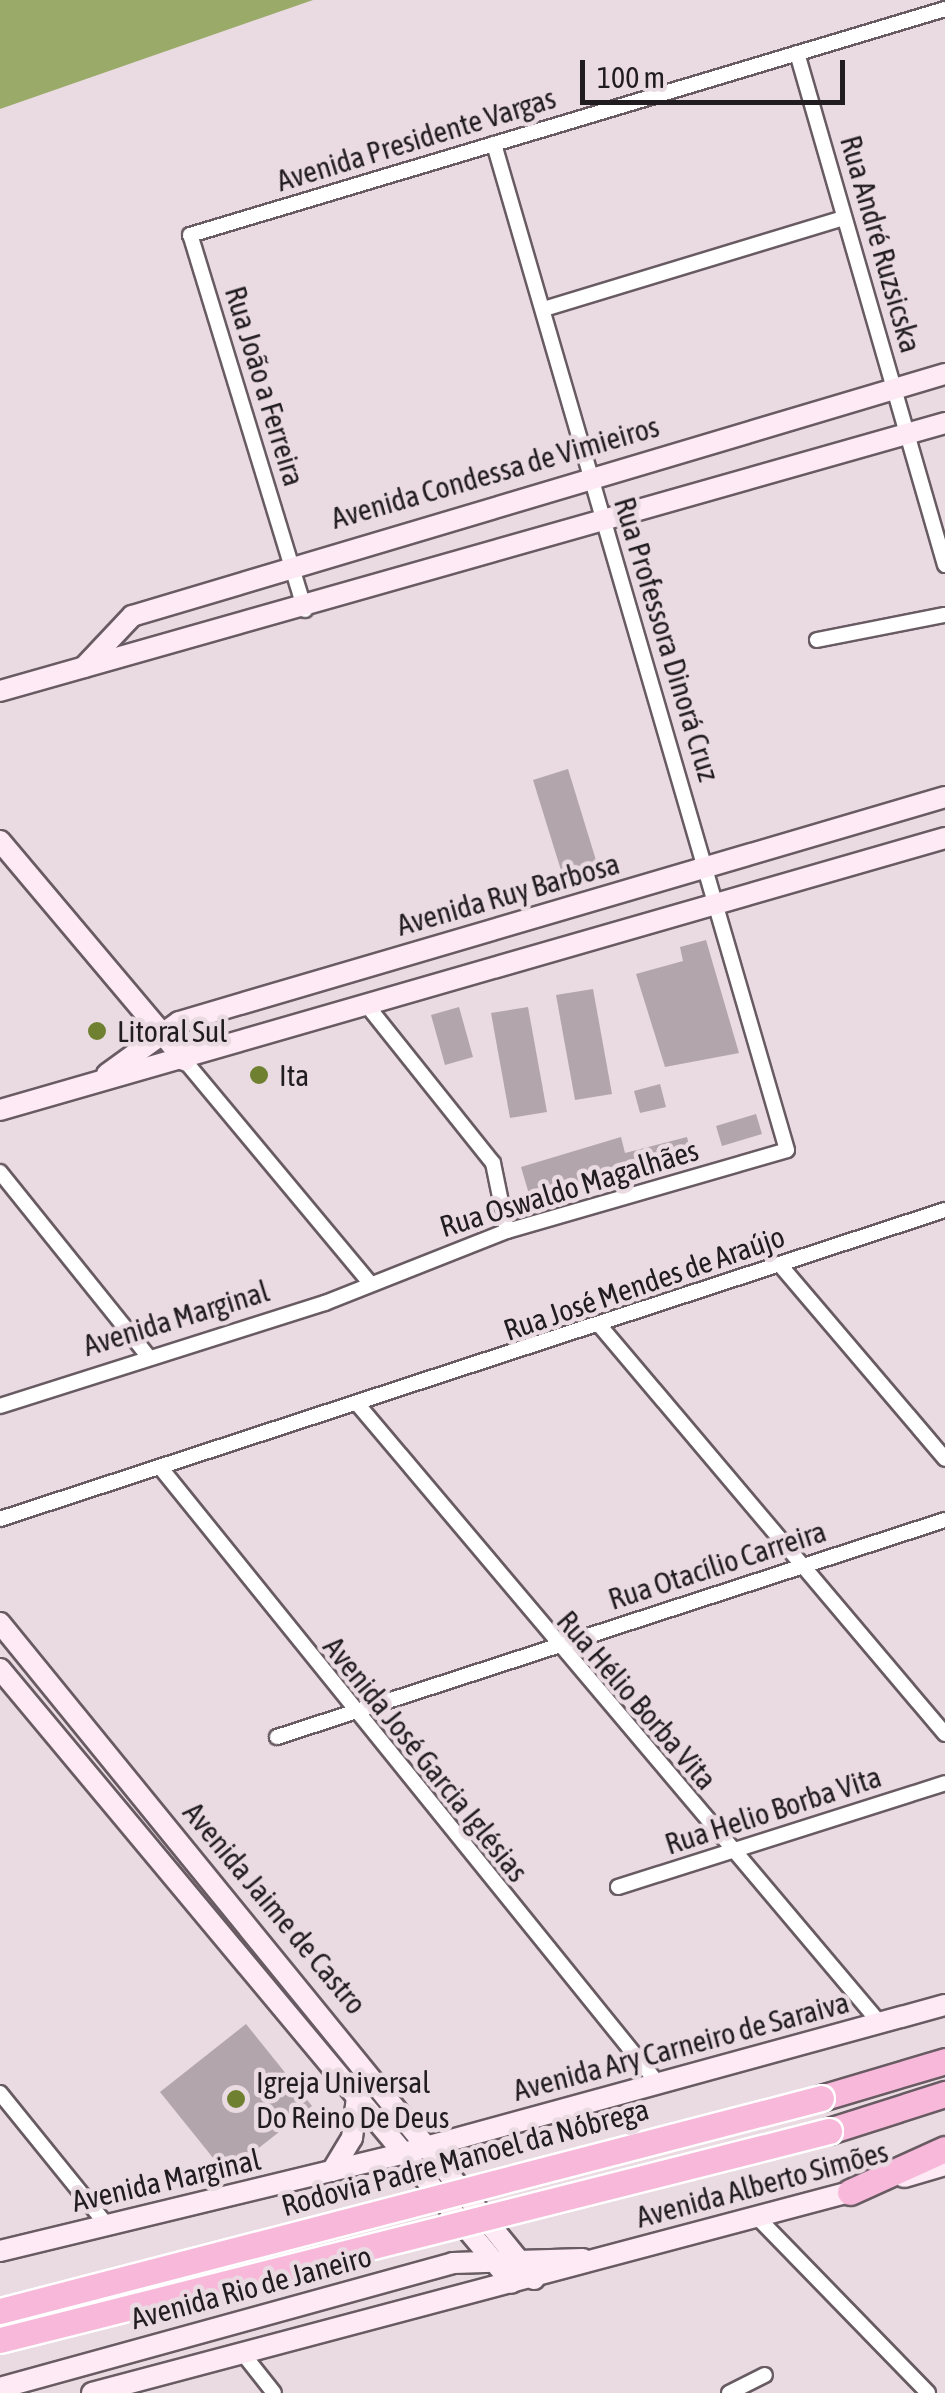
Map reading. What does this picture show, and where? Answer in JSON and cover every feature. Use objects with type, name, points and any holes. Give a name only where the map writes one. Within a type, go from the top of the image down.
[{"type":"highway","name":"Rodovia Padre Manoel da Nóbrega","points":[[0,2311],[821,2098],[945,2061]]},
{"type":"highway","name":"Rodovia Padre Manoel da Nóbrega","points":[[0,2340],[828,2131],[945,2094]]},
{"type":"highway","points":[[850,2192],[945,2149]]},
{"type":"street","name":"Avenida Presidente Vargas","points":[[190,235],[945,9]]},
{"type":"street","name":"Rua André Ruzsicska","points":[[798,53],[945,565]]},
{"type":"street","name":"Rua Professora Dinorá Cruz","points":[[494,144],[787,1150]]},
{"type":"street","points":[[544,309],[844,218]]},
{"type":"street","name":"Rua João a Ferreira","points":[[190,235],[304,610]]},
{"type":"street","name":"Avenida Condessa de Vimieiros","points":[[84,667],[132,616],[290,563],[945,374]]},
{"type":"street","points":[[0,691],[304,610],[945,422]]},
{"type":"street","points":[[817,640],[945,615]]},
{"type":"street","name":"Avenida Ruy Barbosa","points":[[104,1076],[158,1030],[945,796]]},
{"type":"street","name":"Avenida Ruy Barbosa","points":[[0,1110],[104,1076],[185,1060],[366,1004],[945,838]]},
{"type":"street","points":[[0,841],[368,1280]]},
{"type":"street","points":[[366,1004],[493,1164],[508,1231]]},
{"type":"street","name":"Rua Oswaldo Magalhães","points":[[368,1280],[508,1231],[787,1150]]},
{"type":"street","points":[[0,1172],[146,1355]]},
{"type":"street","name":"Rua José Mendes de Araújo","points":[[160,1468],[360,1407],[945,1210]]},
{"type":"street","points":[[781,1266],[945,1460]]},
{"type":"street","name":"Avenida Marginal","points":[[0,1406],[146,1355],[325,1303],[368,1280]]},
{"type":"street","points":[[601,1327],[945,1734]]},
{"type":"street","name":"Rua Hélio Borba Vita","points":[[360,1407],[554,1648],[879,2022]]},
{"type":"street","points":[[0,1518],[160,1468]]},
{"type":"street","name":"Avenida José Garcia Iglésias","points":[[160,1468],[350,1713],[656,2081]]},
{"type":"street","name":"Rua Otacílio Carreira","points":[[277,1736],[945,1520]]},
{"type":"street","name":"Avenida Jaime de Castro","points":[[0,1624],[432,2144],[521,2256],[534,2279]]},
{"type":"street","name":"Avenida Jaime de Castro","points":[[0,1669],[512,2283]]},
{"type":"street","name":"Rua Helio Borba Vita","points":[[618,1888],[945,1783]]},
{"type":"street","name":"Avenida Ary Carneiro de Saraiva","points":[[404,2154],[656,2081],[945,2005]]},
{"type":"street","points":[[0,2093],[106,2224]]},
{"type":"street","points":[[332,2172],[352,2138],[358,2097]]},
{"type":"street","name":"Avenida Marginal","points":[[0,2251],[404,2154]]},
{"type":"street","name":"Avenida Alberto Simões","points":[[534,2279],[945,2166]]},
{"type":"street","points":[[758,2218],[928,2393]]},
{"type":"street","points":[[454,2263],[460,2220]]},
{"type":"street","points":[[502,2232],[550,2256]]},
{"type":"street","name":"Avenida Alberto Simões","points":[[521,2256],[595,2260]]},
{"type":"street","name":"Avenida Rio de Janeiro","points":[[0,2388],[454,2263],[521,2256]]},
{"type":"street","name":"Avenida Rio de Janeiro","points":[[92,2393],[534,2279]]},
{"type":"street","points":[[244,2355],[274,2393]]},
{"type":"street","points":[[729,2393],[765,2375]]},
{"type":"shaded area","points":[[0,0],[313,0],[0,109]]},
{"type":"building","points":[[568,769],[599,870],[564,880],[533,780]]},
{"type":"building","points":[[706,940],[739,1053],[665,1067],[636,974],[683,961],[680,947]]},
{"type":"building","points":[[593,989],[612,1094],[575,1100],[556,995]]},
{"type":"building","points":[[459,1007],[473,1057],[445,1065],[431,1015]]},
{"type":"building","points":[[528,1007],[547,1112],[510,1118],[491,1013]]},
{"type":"building","points":[[660,1084],[666,1107],[640,1113],[634,1091]]},
{"type":"building","points":[[756,1114],[762,1134],[722,1146],[716,1126]]},
{"type":"building","points":[[621,1137],[625,1153],[687,1137],[690,1150],[531,1201],[521,1167]]},
{"type":"building","name":"Igreja Universal Do Reino De Deus","points":[[246,2024],[312,2106],[226,2174],[160,2092]]},
{"type":"place","name":"Litoral Sul","points":[[97,1031]]},
{"type":"place","name":"Ita","points":[[259,1075]]},
{"type":"place","name":"Igreja Universal Do Reino De Deus","points":[[236,2099]]}]
